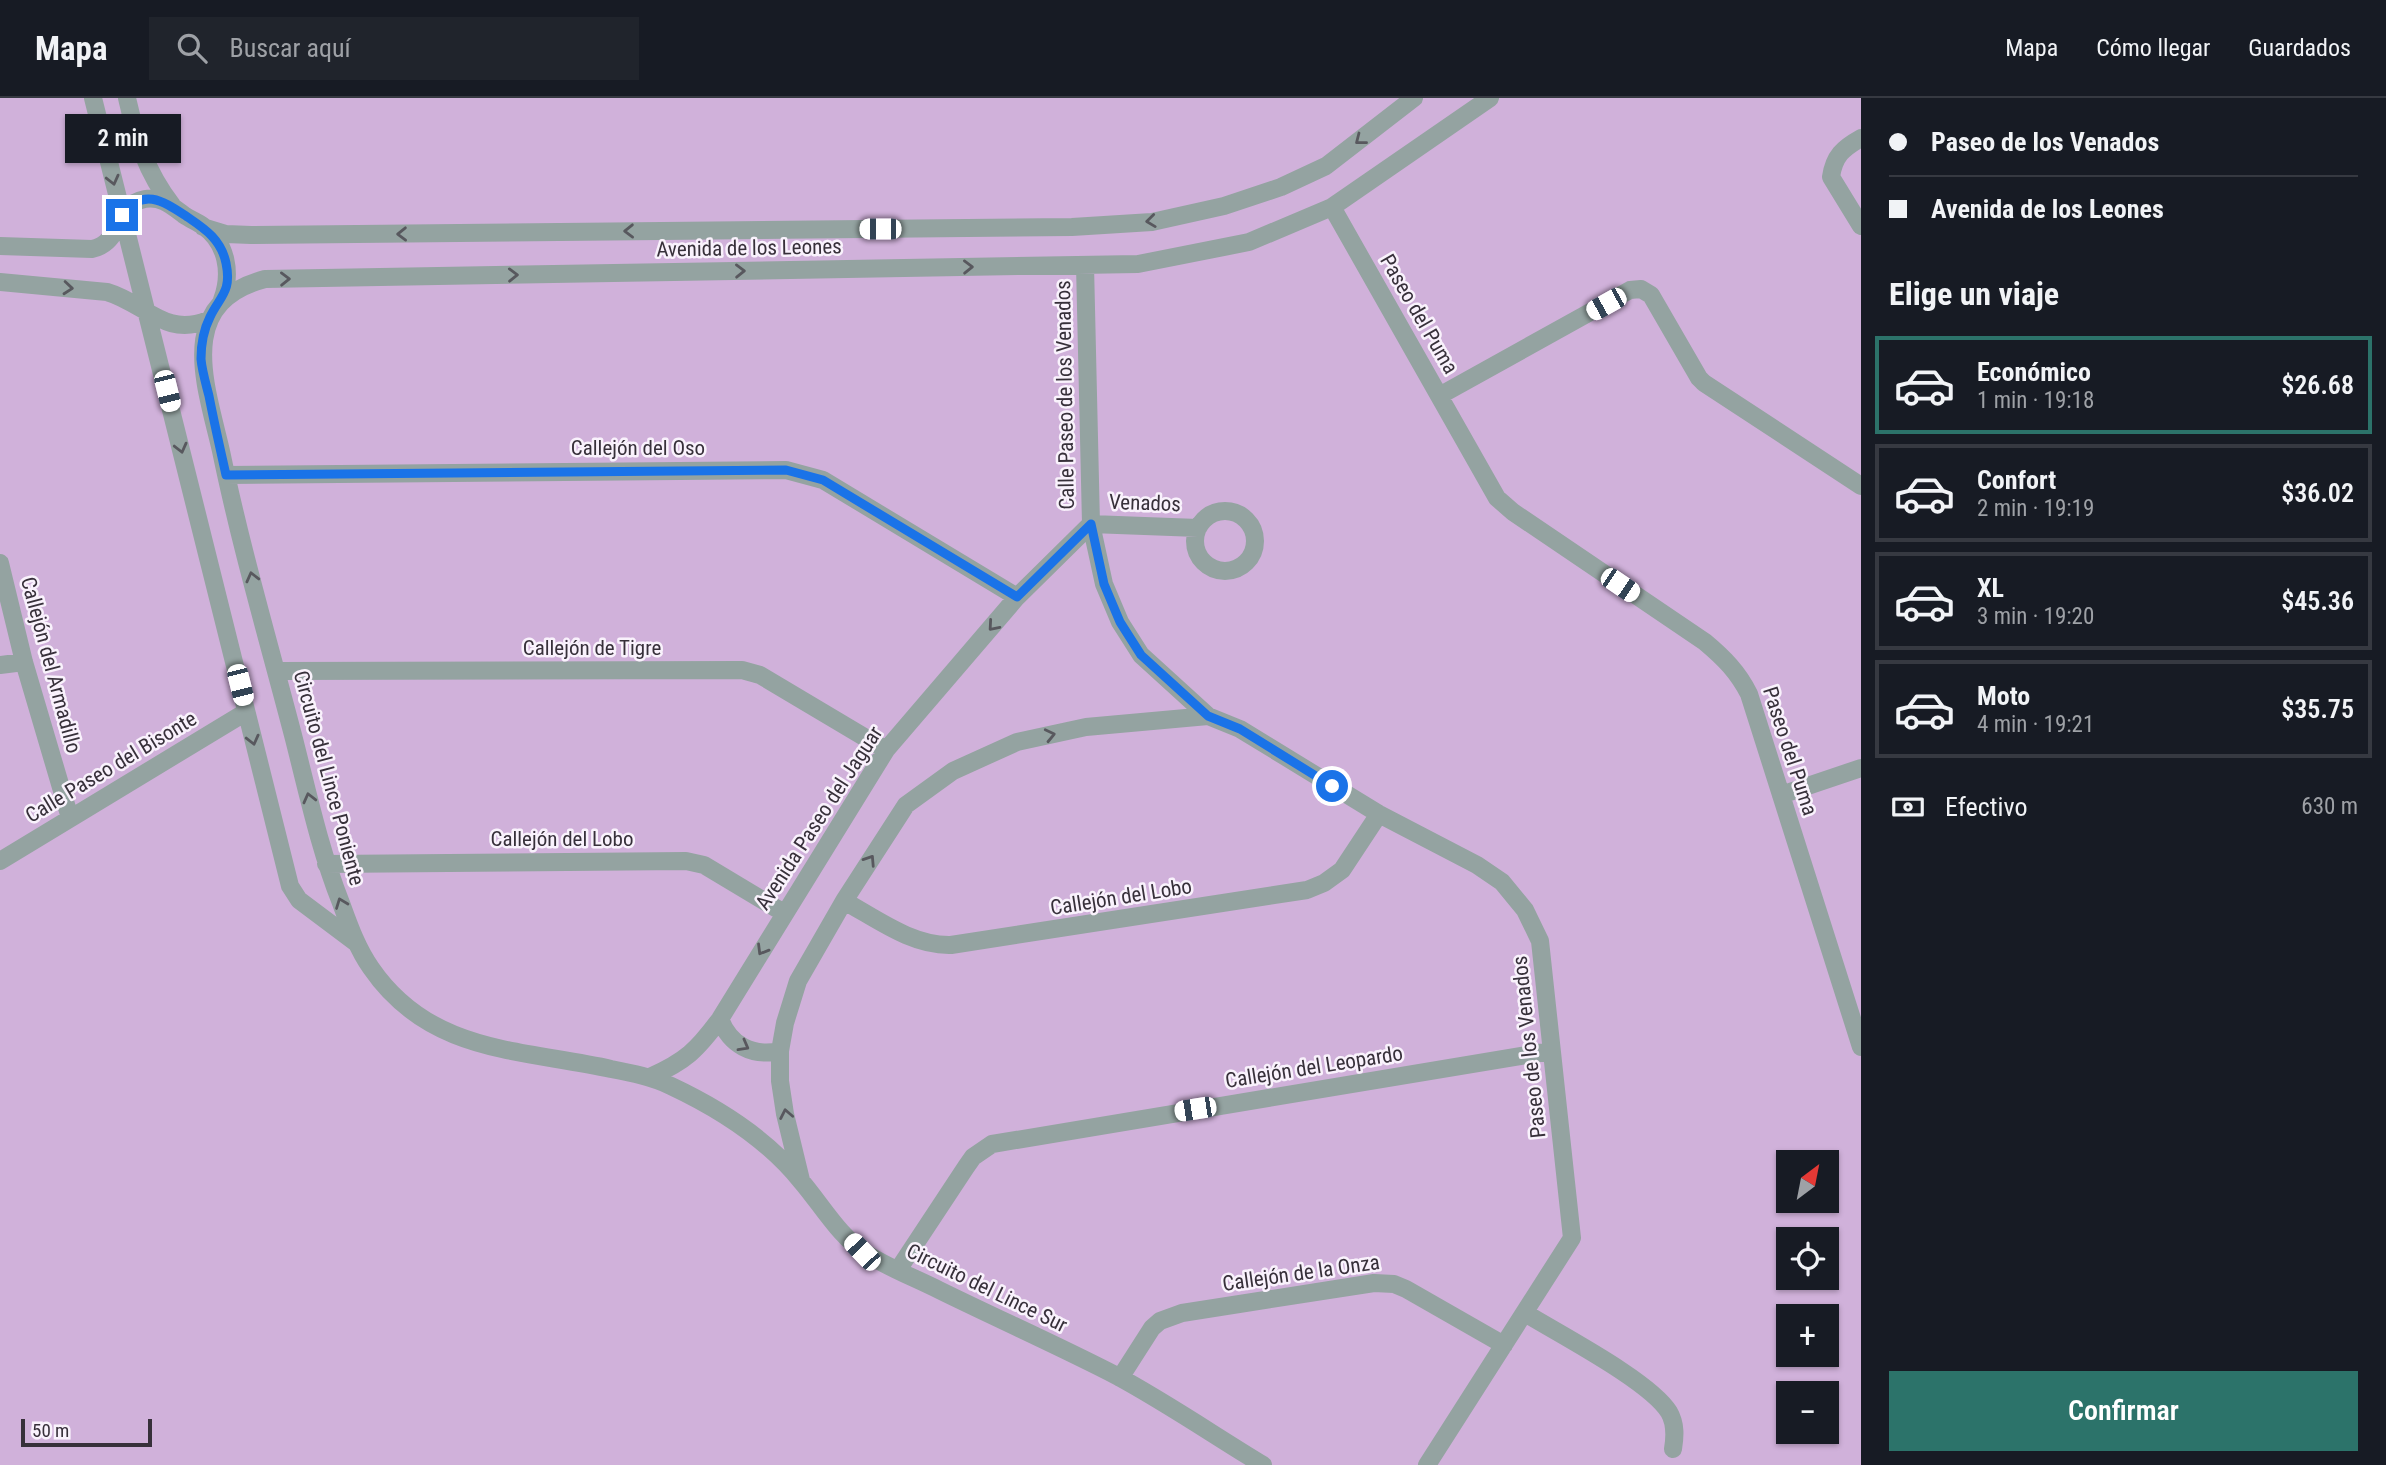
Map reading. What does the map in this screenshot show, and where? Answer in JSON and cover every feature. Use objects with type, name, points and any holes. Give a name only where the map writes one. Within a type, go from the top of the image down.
[{"type":"street","points":[[93,98],[290,886],[299,900],[356,942]]},
{"type":"street","points":[[127,98],[135,136],[146,166],[172,205]]},
{"type":"street","name":"Avenida de los Leones","points":[[203,227],[226,234],[251,235],[1072,227],[1152,222],[1224,206],[1281,187],[1326,166],[1414,98]]},
{"type":"street","name":"Avenida de los Leones","points":[[222,300],[248,284],[265,279],[1138,264],[1249,242],[1332,207],[1490,98]]},
{"type":"street","points":[[1861,138],[1843,149],[1836,157],[1832,177],[1861,226]]},
{"type":"street","points":[[0,246],[92,249],[103,247],[122,215],[132,205],[146,199],[155,199],[172,205],[203,227],[218,242],[226,261],[227,280],[222,300],[208,320],[189,326],[161,321],[122,296],[107,292],[0,282]]},
{"type":"street","name":"Paseo del Puma","points":[[1332,207],[1497,498],[1705,642],[1740,676],[1749,694],[1861,1047]]},
{"type":"street","name":"Calle Paseo de los Venados","points":[[1086,265],[1091,524]]},
{"type":"street","points":[[1439,396],[1630,290],[1641,289],[1651,295],[1699,378],[1861,486]]},
{"type":"street","name":"Circuito del Lince Poniente","points":[[208,320],[201,361],[226,475],[326,864],[356,942]]},
{"type":"street","name":"Callejón del Oso","points":[[226,475],[786,470],[823,480],[1017,597]]},
{"type":"street","name":"Venados","points":[[1091,524],[1198,528]]},
{"type":"street","name":"Avenida Paseo del Jaguar","points":[[650,1077],[675,1066],[698,1049],[720,1019],[886,750],[1017,597],[1091,524]]},
{"type":"street","name":"Paseo de los Venados","points":[[1091,524],[1104,584],[1120,622],[1141,655],[1208,716],[1240,729],[1379,814],[1502,881],[1530,919],[1540,941],[1572,1238],[1427,1465]]},
{"type":"street","name":"Callejón del Armadillo","points":[[0,563],[24,662],[70,818]]},
{"type":"street","points":[[0,665],[24,662]]},
{"type":"street","name":"Callejón de Tigre","points":[[276,671],[742,670],[760,675],[886,750]]},
{"type":"street","name":"Calle Paseo del Bisonte","points":[[0,861],[246,712]]},
{"type":"street","points":[[801,1180],[780,1081],[780,1051],[785,1023],[798,981],[844,901],[906,805],[953,771],[1017,743],[1086,727],[1208,716]]},
{"type":"street","points":[[1781,795],[1861,768]]},
{"type":"street","name":"Callejón del Lobo","points":[[844,901],[914,939],[940,946],[1307,890],[1337,876],[1379,814]]},
{"type":"street","name":"Callejón del Lobo","points":[[326,864],[686,861],[704,865],[784,913]]},
{"type":"street","name":"Circuito del Lince Sur","points":[[356,942],[372,970],[396,998],[451,1035],[490,1047],[650,1077],[674,1087],[749,1130],[801,1180],[824,1212],[862,1252],[1120,1378],[1263,1465]]},
{"type":"street","points":[[720,1019],[729,1035],[744,1048],[761,1053],[780,1051]]},
{"type":"street","name":"Callejón del Leopardo","points":[[898,1270],[973,1157],[992,1144],[1551,1051]]},
{"type":"street","name":"Callejón de la Onza","points":[[1120,1378],[1145,1337],[1160,1321],[1182,1313],[1374,1283],[1394,1284],[1406,1289],[1504,1345]]},
{"type":"street","points":[[1525,1313],[1642,1385],[1668,1412],[1675,1433],[1673,1449]]},
{"type":"shaded area","points":[[0,98],[1861,98],[1861,1465],[0,1465]]},
{"type":"route","points":[[122,215],[138,201],[164,201],[203,227],[223,251],[227,270],[226,290],[208,320],[201,361],[226,475],[801,472],[823,480],[1017,597],[1091,524],[1104,584],[1120,622],[1141,655],[1208,716],[1240,729],[1332,786]]}]
